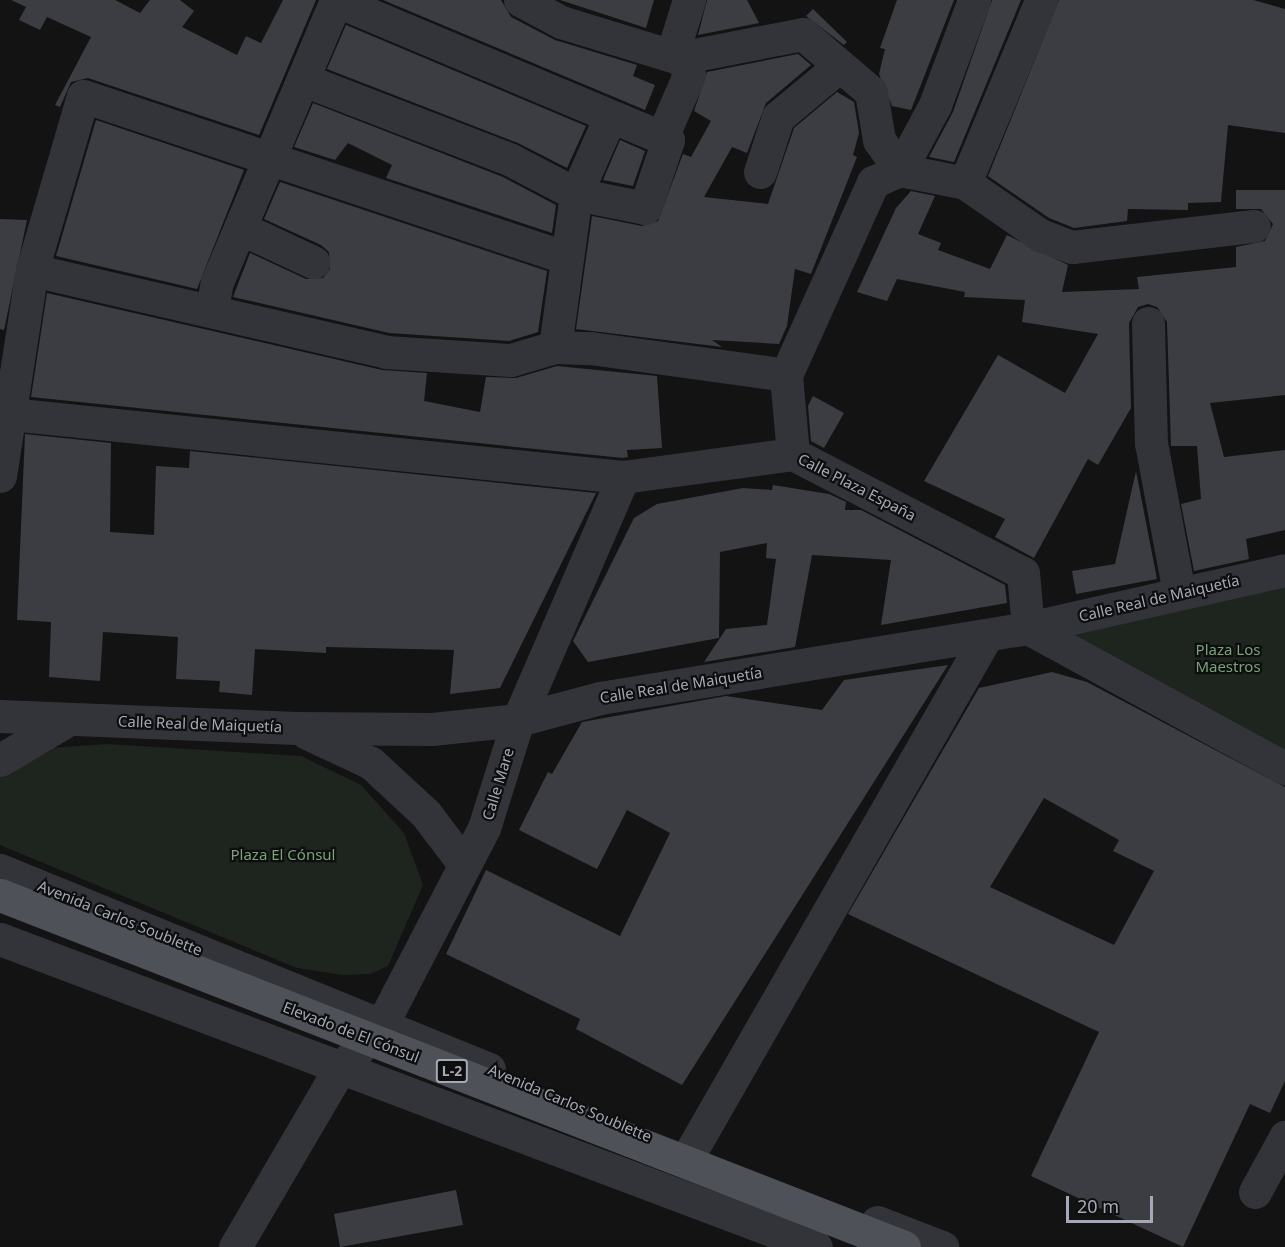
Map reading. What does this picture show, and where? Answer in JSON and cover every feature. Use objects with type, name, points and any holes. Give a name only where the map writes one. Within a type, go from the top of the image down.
[{"type":"main road","name":"Elevado de El Cónsul","points":[[0,895],[903,1247]]},
{"type":"main road","name":"Elevado de El Cónsul","points":[[0,912],[860,1247]]},
{"type":"street","points":[[212,309],[240,228],[304,80],[335,0],[668,140],[645,208],[576,194],[511,160],[304,80]]},
{"type":"street","points":[[520,0],[567,11],[679,58],[803,34],[838,67],[871,92],[879,140],[900,170]]},
{"type":"street","points":[[662,137],[689,75],[679,58],[676,42],[689,0]]},
{"type":"street","points":[[900,170],[935,105],[974,0]]},
{"type":"street","points":[[964,183],[1041,0]]},
{"type":"street","points":[[760,172],[778,117],[838,67]]},
{"type":"street","points":[[0,476],[4,414],[32,270],[83,96],[564,257]]},
{"type":"street","points":[[555,347],[564,257],[576,194],[610,117]]},
{"type":"street","points":[[793,454],[786,375],[873,182],[900,170],[964,183],[1040,235],[1072,247],[1254,226]]},
{"type":"street","points":[[240,228],[313,262]]},
{"type":"street","points":[[32,270],[212,309],[386,352],[512,360],[555,347],[786,375]]},
{"type":"street","points":[[1148,323],[1151,443],[1179,593]]},
{"type":"street","name":"Calle Plaza España","points":[[4,414],[623,477],[793,454],[1023,573],[1028,628]]},
{"type":"street","name":"Calle Mare","points":[[235,1247],[339,1070],[382,1024],[463,863],[484,828],[518,720],[623,477]]},
{"type":"street","name":"Calle Real de Maiquetía","points":[[0,716],[297,728],[432,729],[518,720],[600,698],[1028,628],[1285,570]]},
{"type":"street","points":[[1028,628],[1285,768]]},
{"type":"street","points":[[690,1153],[987,635]]},
{"type":"street","name":"Calle Real de Maiquetía","points":[[0,760],[40,731],[71,718]]},
{"type":"street","points":[[297,728],[371,763],[426,814],[463,863]]},
{"type":"street","name":"Avenida Carlos Soublette","points":[[0,870],[382,1024],[690,1153],[942,1247]]},
{"type":"street","name":"L-2","points":[[0,939],[339,1070],[816,1247]]},
{"type":"street","points":[[1255,1192],[1285,1137]]},
{"type":"green space","name":"Plaza Los Maestros","points":[[1285,587],[1285,751],[1060,635]]},
{"type":"green space","name":"Plaza El Cónsul","points":[[107,744],[301,756],[361,785],[404,833],[423,885],[388,966],[370,974],[342,975],[297,968],[0,845],[0,777],[6,771],[50,748]]},
{"type":"building","points":[[11,0],[115,0],[140,13],[150,0],[180,0],[194,11],[182,27],[237,55],[246,36],[261,43],[283,0],[316,0],[259,135],[88,78],[71,82],[60,107],[55,105],[91,37],[47,17],[40,30],[19,20],[26,7]]},
{"type":"building","points":[[383,0],[501,0],[511,17],[555,40],[637,65],[633,76],[655,85],[645,110]]},
{"type":"building","points":[[560,0],[654,0],[646,28]]},
{"type":"building","points":[[707,0],[747,0],[759,23],[698,35]]},
{"type":"building","points":[[897,0],[954,0],[911,110],[892,106],[879,74],[885,49],[880,48]]},
{"type":"building","points":[[992,0],[1021,0],[954,162],[929,157],[953,112]]},
{"type":"building","points":[[1059,0],[1253,0],[1285,9],[1285,133],[1228,125],[1221,202],[1188,203],[1188,210],[1128,209],[1127,221],[1074,228],[1049,218],[988,176]]},
{"type":"building","points":[[813,9],[847,42],[844,45],[806,16]]},
{"type":"building","points":[[346,25],[586,126],[567,168],[518,143],[327,69]]},
{"type":"building","points":[[798,54],[811,65],[766,103],[747,153],[732,147],[704,197],[768,204],[794,128],[837,92],[854,102],[859,133],[853,155],[857,157],[811,274],[795,269],[787,326],[779,344],[712,340],[722,347],[576,329],[592,216],[642,226],[658,221],[683,154],[691,157],[711,121],[694,111],[707,72]]},
{"type":"building","points":[[313,103],[503,177],[556,205],[552,233],[386,178],[392,165],[348,143],[335,160],[294,147]]},
{"type":"building","points":[[96,120],[244,170],[197,289],[56,256]]},
{"type":"building","points":[[620,140],[645,151],[633,186],[603,180]]},
{"type":"building","points":[[280,182],[547,271],[538,332],[509,341],[389,333],[233,297],[250,253],[306,279],[323,278],[330,269],[329,252],[321,245],[264,219]]},
{"type":"building","points":[[1236,190],[1285,190],[1285,395],[1210,403],[1224,457],[1285,450],[1285,530],[1246,539],[1249,559],[1194,571],[1181,504],[1201,499],[1197,446],[1171,446],[1167,322],[1157,307],[1148,304],[1138,307],[1129,323],[1131,408],[1098,465],[1088,459],[1034,558],[995,537],[1005,519],[924,481],[998,355],[1065,393],[1098,334],[1022,322],[1025,300],[964,297],[965,292],[897,279],[887,301],[857,292],[896,208],[911,191],[935,196],[918,234],[941,243],[938,250],[990,269],[1007,235],[1068,265],[1062,292],[1139,289],[1137,277],[1236,267],[1236,247],[1265,241],[1273,224],[1261,209],[1236,209]]},
{"type":"building","points":[[0,219],[27,220],[4,330],[0,329]]},
{"type":"building","points":[[47,293],[382,370],[427,373],[424,401],[480,412],[486,377],[516,378],[557,366],[657,376],[662,448],[627,450],[628,457],[623,458],[31,397]]},
{"type":"building","points":[[813,396],[844,413],[824,448],[811,441],[808,406]]},
{"type":"building","points":[[25,434],[111,443],[110,532],[154,535],[156,466],[189,468],[190,451],[596,493],[500,688],[450,694],[454,650],[326,647],[326,653],[255,649],[252,695],[219,692],[220,681],[176,679],[178,637],[103,632],[100,681],[49,677],[51,622],[17,620]]},
{"type":"building","points":[[1136,471],[1157,579],[1076,594],[1072,571],[1115,564]]},
{"type":"building","points":[[773,485],[829,494],[846,502],[845,510],[861,510],[1005,585],[1007,603],[881,625],[891,560],[812,555],[795,647],[704,662],[726,629],[767,625],[776,559],[766,558],[767,543],[720,552],[719,638],[588,662],[573,641],[634,518],[657,504],[743,488],[772,490]]},
{"type":"building","points":[[948,665],[682,1085],[576,1029],[580,1019],[446,954],[486,870],[620,936],[670,833],[627,810],[597,869],[519,830],[548,772],[552,774],[582,722],[726,696],[822,710],[844,680]]},
{"type":"building","points":[[1052,672],[1087,682],[1285,787],[1285,1081],[1270,1113],[1250,1104],[1183,1247],[1031,1176],[1099,1032],[848,914],[979,688]],"holes":[[[1044,798],[1119,840],[1113,851],[1154,871],[1114,945],[990,887]]]},
{"type":"building","points":[[456,1190],[463,1225],[340,1247],[334,1214]]}]
